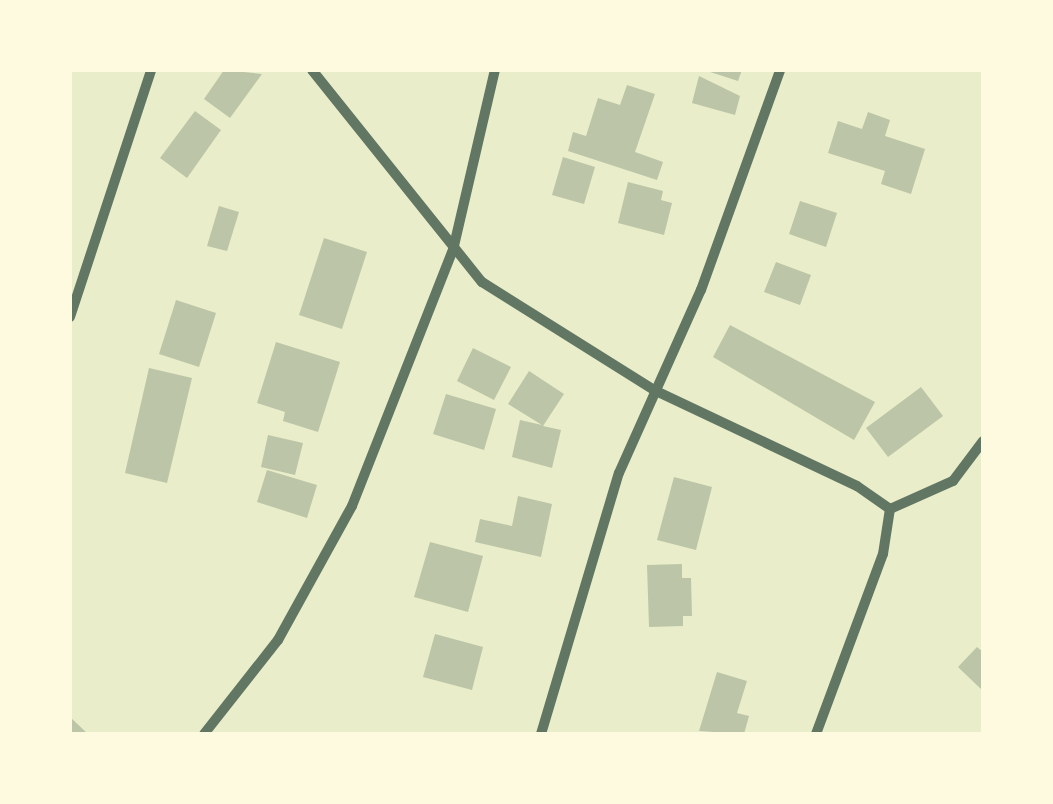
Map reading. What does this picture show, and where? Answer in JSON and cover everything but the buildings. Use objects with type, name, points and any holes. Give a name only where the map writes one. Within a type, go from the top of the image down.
[{"type":"street","points":[[70,317],[152,70]]},
{"type":"street","points":[[312,70],[416,192],[453,250],[482,282],[656,392],[857,486],[890,508]]},
{"type":"street","points":[[204,734],[278,640],[324,562],[453,250],[496,70]]},
{"type":"street","points":[[541,734],[619,472],[728,224],[780,70]]},
{"type":"street","points":[[890,508],[953,482],[983,441]]},
{"type":"street","points":[[816,734],[883,554],[890,508]]}]
